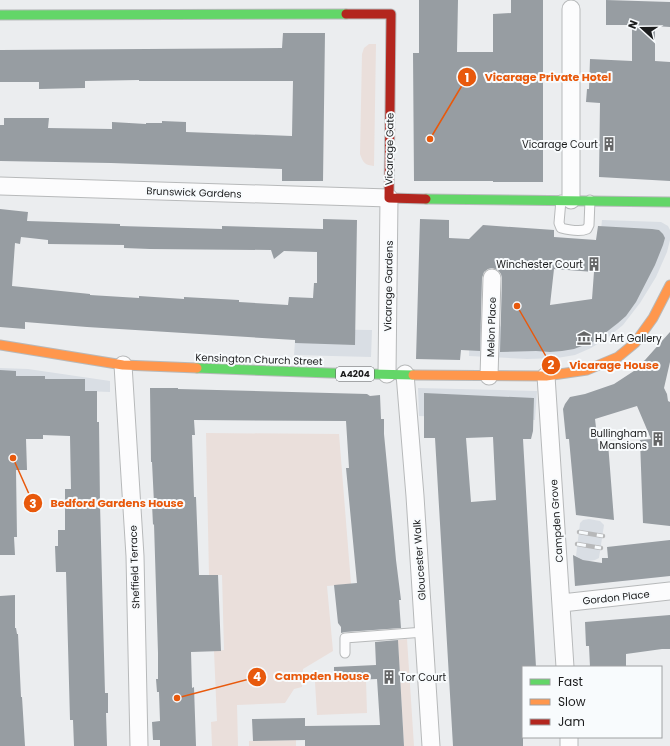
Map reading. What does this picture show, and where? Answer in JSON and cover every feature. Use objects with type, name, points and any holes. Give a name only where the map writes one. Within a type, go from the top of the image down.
[{"type":"main road","name":"Vicarage Gate","points":[[0,15],[391,14],[389,198],[670,202]]},
{"type":"main road","name":"Kensington Church Street","points":[[0,345],[124,365],[330,373],[546,376],[587,370],[618,356],[636,343],[653,318],[670,285]]},
{"type":"street","points":[[566,200],[571,9]]},
{"type":"street","name":"Brunswick Gardens","points":[[0,186],[389,198]]},
{"type":"street","name":"Vicarage Gardens","points":[[387,374],[389,198]]},
{"type":"street","name":"Melon Place","points":[[489,376],[492,278]]},
{"type":"street","name":"Sheffield Terrace","points":[[124,365],[135,556],[139,746]]},
{"type":"street","name":"Gloucester Walk","points":[[405,374],[415,496],[431,746]]},
{"type":"street","name":"Campden Grove","points":[[546,376],[565,666]]},
{"type":"street","name":"Gordon Place","points":[[562,603],[670,591]]},
{"type":"lane","points":[[566,200],[560,223],[561,228],[567,230],[584,231],[587,229],[589,224],[590,200]]},
{"type":"lane","points":[[345,653],[345,638],[424,632]]},
{"type":"shaded area","points":[[369,44],[376,44],[374,166],[365,163],[360,154],[362,54],[364,48]]},
{"type":"shaded area","points":[[602,220],[661,222],[668,226],[670,230],[670,240],[667,252],[656,277],[640,303],[623,325],[607,338],[591,348],[575,355],[557,358],[527,359],[469,356],[470,326],[548,327],[593,308]]},
{"type":"shaded area","points":[[296,329],[372,330],[371,357],[294,355]]},
{"type":"shaded area","points":[[0,368],[28,369],[110,381],[110,392],[0,388]]},
{"type":"shaded area","points":[[418,388],[537,391],[535,420],[419,416]]},
{"type":"shaded area","points":[[206,433],[339,434],[351,584],[327,586],[333,651],[303,669],[302,687],[294,689],[285,703],[237,705],[238,746],[212,746],[211,722],[217,721],[214,651],[224,650],[222,575],[209,575]]},
{"type":"shaded area","points":[[589,519],[600,521],[604,525],[599,558],[589,561],[583,560],[576,556],[580,523],[583,520]]},
{"type":"shaded area","points":[[407,639],[414,746],[404,746],[398,640]]},
{"type":"shaded area","points":[[366,680],[367,713],[317,715],[315,682]]},
{"type":"shaded area","points":[[296,740],[296,746],[249,746],[249,741]]},
{"type":"building","points":[[419,0],[458,0],[457,52],[493,52],[493,14],[511,13],[511,0],[543,0],[543,182],[414,181],[413,53],[419,53]]},
{"type":"building","points":[[606,0],[670,2],[670,27],[655,26],[655,61],[670,62],[670,181],[599,177],[600,103],[586,102],[587,89],[589,89],[590,59],[632,61],[632,25],[606,25]]},
{"type":"building","points":[[283,33],[325,33],[323,181],[282,181],[282,169],[0,161],[0,125],[4,125],[4,118],[49,118],[48,128],[112,129],[112,122],[146,124],[162,123],[162,121],[186,122],[186,132],[292,136],[293,81],[85,81],[85,88],[39,89],[39,82],[0,82],[0,50],[282,48]]},
{"type":"building","points":[[0,209],[28,212],[27,221],[120,224],[120,226],[222,229],[222,226],[323,229],[323,219],[357,220],[355,345],[295,343],[295,340],[25,322],[25,329],[0,327]],"holes":[[[21,237],[48,240],[48,244],[124,245],[124,248],[271,250],[274,259],[284,251],[317,252],[317,283],[314,283],[313,298],[289,297],[288,305],[239,302],[239,300],[184,297],[184,299],[90,295],[12,286],[15,243],[20,244]]]},
{"type":"building","points":[[420,219],[449,220],[449,238],[469,239],[483,225],[554,230],[554,237],[596,240],[598,226],[652,229],[659,230],[665,238],[655,265],[636,302],[626,316],[595,341],[574,349],[562,351],[500,352],[502,278],[498,270],[492,268],[484,272],[482,278],[480,351],[461,350],[460,360],[416,359]],"holes":[[[554,269],[594,272],[592,299],[550,305]]]},
{"type":"building","points":[[670,332],[670,362],[664,388],[668,401],[670,402],[670,526],[643,523],[640,440],[651,439],[637,406],[595,419],[598,444],[608,443],[614,520],[576,515],[569,439],[566,439],[563,409],[565,404],[570,397],[585,394],[614,384],[637,369],[637,366],[645,360]]},
{"type":"building","points":[[0,370],[16,371],[16,376],[45,376],[45,379],[85,379],[85,391],[97,391],[105,693],[108,693],[108,713],[106,713],[107,746],[74,746],[73,720],[70,720],[66,572],[56,572],[55,546],[58,546],[58,530],[65,530],[65,489],[71,489],[70,436],[43,435],[43,439],[26,439],[27,470],[16,470],[17,537],[14,537],[15,555],[0,555]]},
{"type":"building","points":[[150,388],[367,394],[370,396],[380,395],[381,419],[384,419],[384,434],[401,600],[399,600],[401,628],[341,633],[341,627],[338,623],[334,585],[357,583],[346,468],[349,468],[346,421],[194,420],[195,435],[192,435],[194,497],[196,497],[199,575],[218,575],[221,651],[191,652],[196,746],[160,746],[160,740],[153,740],[152,722],[160,721],[159,692],[157,692],[156,679],[158,679],[158,653],[152,504],[154,503],[151,462]]},
{"type":"building","points":[[424,393],[534,398],[533,431],[531,439],[523,439],[536,666],[522,666],[523,746],[453,746],[435,438],[424,438]],"holes":[[[493,437],[496,500],[471,502],[466,438]]]},
{"type":"building","points":[[670,540],[670,576],[575,586],[573,555],[583,560],[602,563],[602,558],[608,558],[607,547]]},
{"type":"building","points":[[15,595],[15,628],[18,634],[25,746],[0,746],[0,596]]},
{"type":"building","points":[[670,615],[670,649],[626,654],[626,666],[590,666],[589,646],[586,646],[585,622]]},
{"type":"building","name":"Tor Court","points":[[398,640],[404,746],[305,746],[305,740],[253,741],[252,719],[305,718],[305,726],[380,725],[377,679],[334,681],[334,667],[376,665],[375,642]]},
{"type":"railway","points":[[579,532],[603,536]]},
{"type":"railway","points":[[577,544],[601,548]]},
{"type":"traffic: fast","points":[[0,15],[346,14]]},
{"type":"traffic: fast","points":[[426,199],[670,202]]},
{"type":"traffic: fast","points":[[197,368],[413,375]]},
{"type":"traffic: slow","points":[[413,375],[546,376],[587,370],[618,357],[635,343],[653,318],[670,285]]},
{"type":"traffic: slow","points":[[0,345],[123,365],[197,368]]},
{"type":"traffic: jam","points":[[346,14],[391,14],[389,198],[426,199]]},
{"type":"place","name":"Vicarage Private Hotel","points":[[430,139]]},
{"type":"place","name":"Vicarage Court","points":[[609,144]]},
{"type":"place","name":"Winchester Court","points":[[594,264]]},
{"type":"place","name":"Vicarage House","points":[[517,306]]},
{"type":"place","name":"HJ Art Gallery","points":[[584,338]]},
{"type":"place","name":"Bullingham Mansions","points":[[658,439]]},
{"type":"place","name":"Bedford Gardens House","points":[[13,458]]},
{"type":"place","name":"Tor Court","points":[[389,677]]},
{"type":"place","name":"Campden House","points":[[177,698]]}]
